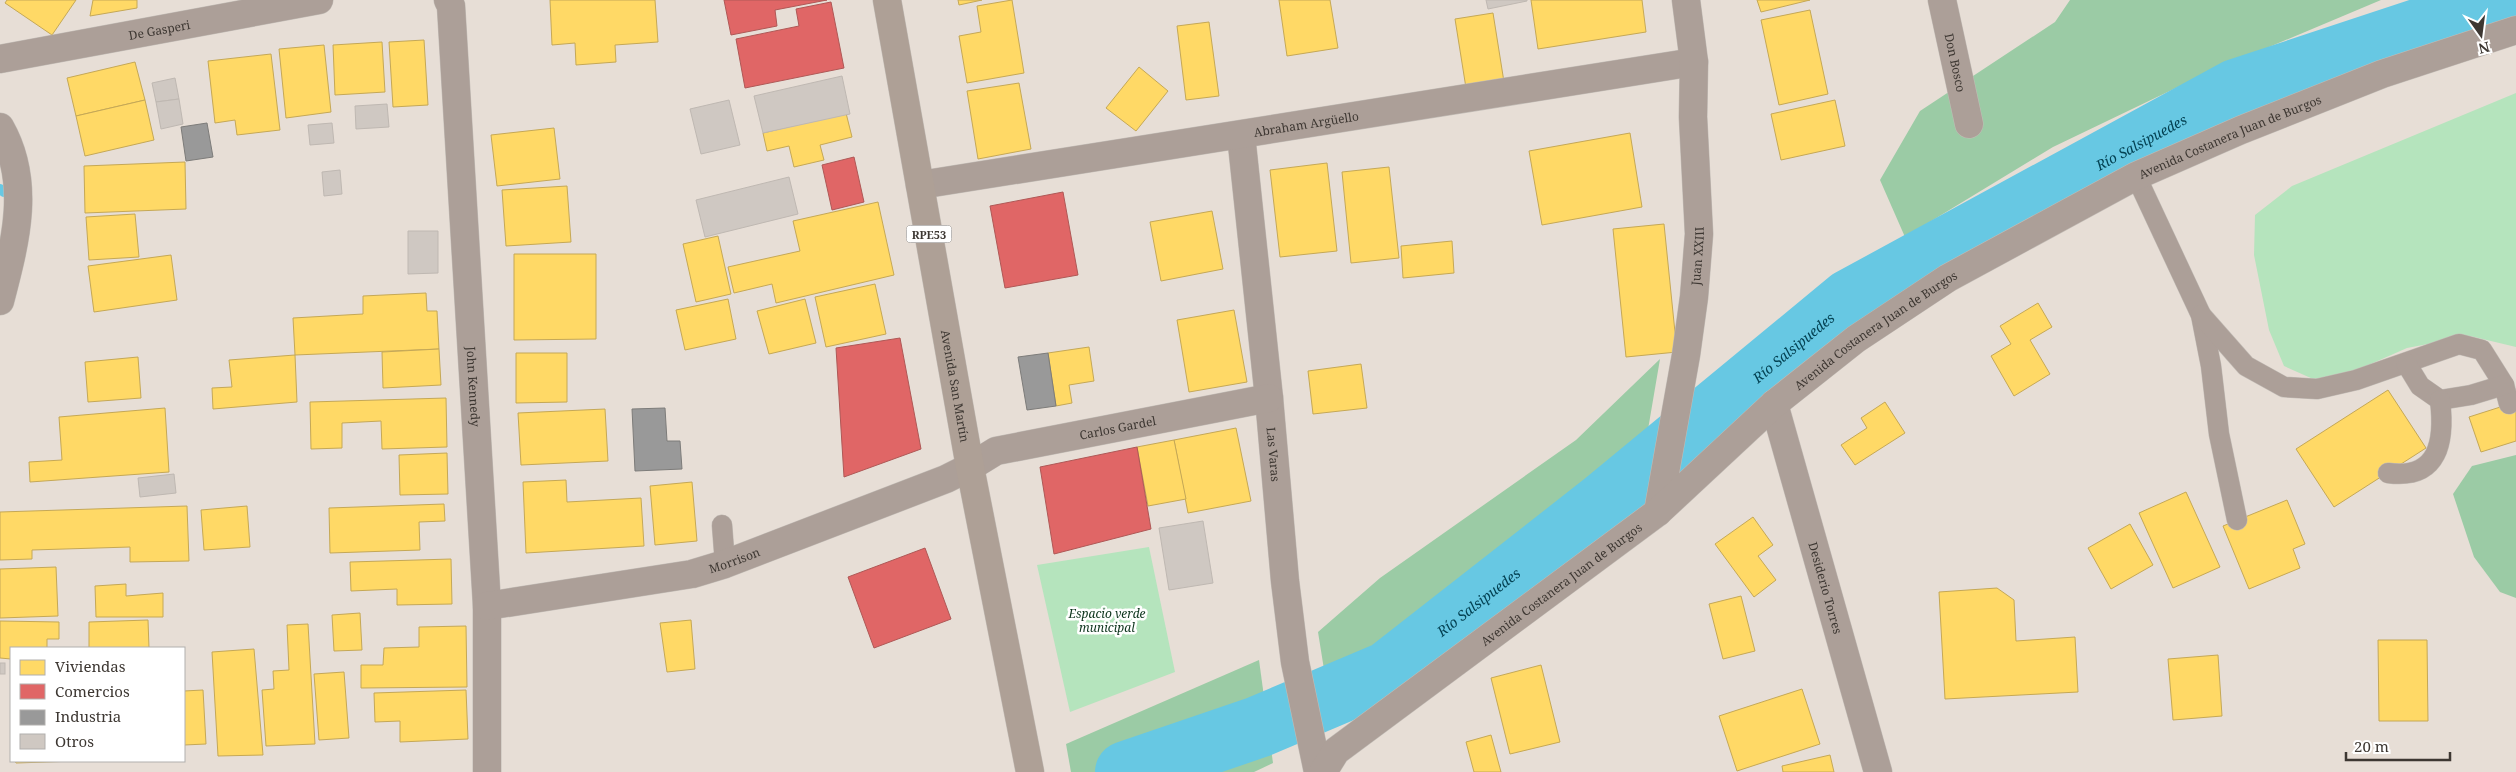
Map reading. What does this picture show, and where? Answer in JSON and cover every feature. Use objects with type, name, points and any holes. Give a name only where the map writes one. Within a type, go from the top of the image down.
[{"type":"main road","name":"Avenida San Martín","points":[[887,0],[970,468],[1028,762]]},
{"type":"street","name":"De Gasperi","points":[[0,59],[240,8],[319,0]]},
{"type":"street","name":"John Kennedy","points":[[448,0],[451,6],[487,606],[487,772]]},
{"type":"street","name":"Juan XXIII","points":[[1660,499],[1686,355],[1699,234],[1693,117],[1694,62],[1686,0]]},
{"type":"street","name":"Don Bosco","points":[[1942,0],[1969,124]]},
{"type":"street","name":"Avenida Costanera Juan de Burgos","points":[[1323,772],[1336,751],[1660,499],[1774,404],[1856,339],[1948,278],[2136,176],[2241,130],[2382,74],[2516,30]]},
{"type":"street","name":"Abraham Argüello","points":[[920,185],[1694,62]]},
{"type":"street","points":[[0,126],[6,138],[17,176],[20,209],[0,301]]},
{"type":"street","name":"Las Varas","points":[[1241,135],[1269,398],[1285,581],[1295,662],[1318,772]]},
{"type":"street","name":"Carlos Gardel","points":[[970,468],[996,451],[1269,398]]},
{"type":"street","name":"Desiderio Torres","points":[[1774,404],[1878,772]]},
{"type":"street","name":"Morrison","points":[[487,606],[692,574],[725,564],[970,468]]},
{"type":"lane","points":[[2136,176],[2201,315],[2219,434],[2237,520]]},
{"type":"lane","points":[[2201,315],[2246,366],[2284,387],[2317,389],[2356,380],[2459,344],[2482,350],[2504,384],[2509,404]]},
{"type":"lane","points":[[2406,362],[2420,386],[2440,400],[2470,395],[2504,384]]},
{"type":"lane","points":[[2388,473],[2405,475],[2428,466],[2439,450],[2443,421],[2440,400]]},
{"type":"lane","points":[[722,525],[725,564]]},
{"type":"green space","points":[[2070,0],[2381,0],[2205,74],[2053,147],[1905,237],[1880,180],[1920,111],[2055,22]]},
{"type":"green space","points":[[2516,93],[2516,347],[2470,336],[2407,348],[2348,374],[2313,379],[2284,366],[2269,330],[2254,255],[2255,215],[2292,186]]},
{"type":"green space","points":[[1660,359],[1636,500],[1339,720],[1331,713],[1318,632],[1380,578],[1576,440]]},
{"type":"green space","points":[[2516,455],[2516,598],[2500,592],[2474,557],[2453,494],[2472,466]]},
{"type":"green space","name":"Espacio verde municipal","points":[[1149,547],[1175,672],[1070,712],[1037,565]]},
{"type":"green space","points":[[1259,660],[1273,763],[1254,772],[1071,772],[1066,744]]},
{"type":"building: Viviendas","points":[[7,0],[76,0],[52,35],[5,3]]},
{"type":"building: Viviendas","points":[[93,0],[137,0],[137,8],[90,16]]},
{"type":"building: Viviendas","points":[[550,0],[655,0],[658,42],[615,45],[616,62],[576,65],[575,43],[552,45]]},
{"type":"building: Viviendas","points":[[958,0],[982,0],[959,5]]},
{"type":"building: Viviendas","points":[[1012,0],[1024,73],[967,83],[959,36],[981,32],[977,6]]},
{"type":"building: Viviendas","points":[[1279,0],[1330,0],[1338,48],[1287,56]]},
{"type":"building: Viviendas","points":[[1531,0],[1642,0],[1646,32],[1538,49]]},
{"type":"building: Viviendas","points":[[1757,0],[1810,0],[1761,12]]},
{"type":"building: Viviendas","points":[[1810,10],[1828,94],[1779,105],[1761,20]]},
{"type":"building: Viviendas","points":[[1493,13],[1504,82],[1466,88],[1455,19]]},
{"type":"building: Viviendas","points":[[1209,22],[1219,96],[1186,100],[1177,26]]},
{"type":"building: Viviendas","points":[[424,40],[428,105],[393,107],[389,42]]},
{"type":"building: Viviendas","points":[[382,42],[385,92],[335,95],[333,45]]},
{"type":"building: Viviendas","points":[[324,45],[331,112],[286,118],[279,49]]},
{"type":"building: Viviendas","points":[[271,54],[280,130],[237,135],[235,120],[215,123],[208,61]]},
{"type":"building: Viviendas","points":[[135,62],[145,100],[76,116],[67,78]]},
{"type":"building: Viviendas","points":[[1139,67],[1168,91],[1136,131],[1106,108]]},
{"type":"building: Viviendas","points":[[1019,83],[1031,149],[978,159],[967,91]]},
{"type":"building: Viviendas","points":[[145,100],[154,140],[85,156],[76,116]]},
{"type":"building: Viviendas","points":[[1835,100],[1845,146],[1781,160],[1771,114]]},
{"type":"building: Viviendas","points":[[846,113],[852,137],[820,145],[824,160],[794,167],[789,146],[767,151],[763,133]]},
{"type":"building: Viviendas","points":[[554,128],[560,179],[497,186],[491,135]]},
{"type":"building: Viviendas","points":[[1630,133],[1642,207],[1542,225],[1529,151]]},
{"type":"building: Viviendas","points":[[185,162],[186,209],[85,213],[84,166]]},
{"type":"building: Viviendas","points":[[1327,163],[1337,251],[1280,257],[1270,170]]},
{"type":"building: Viviendas","points":[[1389,167],[1399,258],[1351,263],[1342,172]]},
{"type":"building: Viviendas","points":[[567,186],[571,242],[506,246],[502,190]]},
{"type":"building: Viviendas","points":[[878,202],[894,275],[776,303],[772,284],[734,293],[728,267],[800,251],[793,221]]},
{"type":"building: Viviendas","points":[[1212,211],[1223,269],[1161,281],[1150,222]]},
{"type":"building: Viviendas","points":[[135,214],[139,257],[89,260],[86,217]]},
{"type":"building: Viviendas","points":[[1664,224],[1677,352],[1626,357],[1613,229]]},
{"type":"building: Viviendas","points":[[718,236],[731,294],[696,302],[683,244]]},
{"type":"building: Viviendas","points":[[1452,241],[1454,273],[1403,278],[1401,246]]},
{"type":"building: Viviendas","points":[[514,254],[596,254],[596,339],[514,340]]},
{"type":"building: Viviendas","points":[[171,255],[177,300],[94,312],[88,266]]},
{"type":"building: Viviendas","points":[[875,284],[886,334],[826,347],[815,297]]},
{"type":"building: Viviendas","points":[[426,293],[427,311],[437,311],[439,349],[295,355],[293,318],[363,314],[363,296]]},
{"type":"building: Viviendas","points":[[728,299],[736,339],[685,350],[676,310]]},
{"type":"building: Viviendas","points":[[805,299],[816,343],[769,354],[757,311]]},
{"type":"building: Viviendas","points":[[2038,303],[2052,327],[2030,340],[2050,374],[2014,396],[1991,356],[2011,344],[2000,326]]},
{"type":"building: Viviendas","points":[[1234,310],[1247,382],[1189,392],[1177,320]]},
{"type":"building: Viviendas","points":[[1089,347],[1094,381],[1069,385],[1072,403],[1056,406],[1048,353]]},
{"type":"building: Viviendas","points":[[439,349],[441,385],[383,388],[382,352]]},
{"type":"building: Viviendas","points":[[516,353],[567,353],[567,402],[516,403]]},
{"type":"building: Viviendas","points":[[295,355],[297,402],[213,409],[212,388],[232,387],[229,360]]},
{"type":"building: Viviendas","points":[[138,357],[141,398],[88,402],[85,362]]},
{"type":"building: Viviendas","points":[[1361,364],[1367,408],[1313,414],[1308,371]]},
{"type":"building: Viviendas","points":[[2388,390],[2426,448],[2334,507],[2296,449]]},
{"type":"building: Viviendas","points":[[446,398],[447,447],[382,449],[381,421],[342,423],[342,448],[311,449],[310,402]]},
{"type":"building: Viviendas","points":[[1885,402],[1905,433],[1855,465],[1841,445],[1867,428],[1861,418]]},
{"type":"building: Viviendas","points":[[2516,402],[2516,441],[2481,452],[2469,417]]},
{"type":"building: Viviendas","points":[[165,408],[169,472],[30,482],[29,462],[62,460],[59,417]]},
{"type":"building: Viviendas","points":[[605,409],[608,461],[521,465],[518,413]]},
{"type":"building: Viviendas","points":[[1236,428],[1251,501],[1188,513],[1174,440]]},
{"type":"building: Viviendas","points":[[1174,440],[1186,499],[1148,506],[1137,447]]},
{"type":"building: Viviendas","points":[[447,453],[448,494],[400,495],[399,455]]},
{"type":"building: Viviendas","points":[[566,480],[567,502],[641,498],[644,546],[526,553],[523,482]]},
{"type":"building: Viviendas","points":[[692,482],[697,541],[655,545],[650,486]]},
{"type":"building: Viviendas","points":[[2186,492],[2220,567],[2173,588],[2139,513]]},
{"type":"building: Viviendas","points":[[2287,500],[2305,544],[2293,549],[2300,568],[2249,589],[2223,526]]},
{"type":"building: Viviendas","points":[[444,504],[445,521],[419,522],[420,550],[330,553],[329,508]]},
{"type":"building: Viviendas","points":[[187,506],[189,561],[130,562],[130,547],[32,550],[32,559],[0,560],[0,512]]},
{"type":"building: Viviendas","points":[[247,506],[250,547],[204,550],[201,510]]},
{"type":"building: Viviendas","points":[[1753,517],[1773,545],[1758,556],[1776,580],[1754,597],[1715,544]]},
{"type":"building: Viviendas","points":[[2130,524],[2153,565],[2111,589],[2088,548]]},
{"type":"building: Viviendas","points":[[451,559],[452,604],[397,605],[397,589],[351,591],[350,562]]},
{"type":"building: Viviendas","points":[[56,567],[58,616],[0,618],[0,569]]},
{"type":"building: Viviendas","points":[[126,584],[126,596],[163,593],[163,617],[96,617],[95,586]]},
{"type":"building: Viviendas","points":[[1997,588],[2014,600],[2016,641],[2075,637],[2078,692],[1945,699],[1939,592]]},
{"type":"building: Viviendas","points":[[1741,596],[1755,651],[1723,659],[1709,604]]},
{"type":"building: Viviendas","points":[[360,613],[362,650],[334,651],[332,615]]},
{"type":"building: Viviendas","points":[[148,620],[149,647],[89,647],[89,622]]},
{"type":"building: Viviendas","points":[[691,620],[695,669],[667,672],[660,623]]},
{"type":"building: Viviendas","points":[[0,621],[59,622],[59,639],[47,639],[47,647],[10,647],[10,659],[0,658]]},
{"type":"building: Viviendas","points":[[308,624],[315,744],[266,746],[262,690],[274,689],[273,671],[289,670],[287,625]]},
{"type":"building: Viviendas","points":[[466,626],[467,687],[361,688],[361,665],[383,665],[384,648],[419,647],[419,627]]},
{"type":"building: Viviendas","points":[[2378,640],[2427,640],[2428,721],[2379,721]]},
{"type":"building: Viviendas","points":[[254,649],[263,755],[218,756],[212,652]]},
{"type":"building: Viviendas","points":[[2218,655],[2222,716],[2173,720],[2168,659]]},
{"type":"building: Viviendas","points":[[1541,665],[1560,742],[1510,754],[1491,678]]},
{"type":"building: Viviendas","points":[[344,672],[349,738],[319,740],[314,674]]},
{"type":"building: Viviendas","points":[[1802,689],[1820,744],[1737,771],[1719,716]]},
{"type":"building: Viviendas","points":[[203,690],[206,744],[185,745],[185,691]]},
{"type":"building: Viviendas","points":[[466,690],[468,739],[400,742],[400,721],[375,722],[374,693]]},
{"type":"building: Viviendas","points":[[1491,735],[1501,772],[1474,772],[1466,742]]},
{"type":"building: Viviendas","points":[[1830,755],[1834,772],[1783,772],[1782,766]]},
{"type":"building: Comercios","points":[[724,0],[827,0],[775,10],[777,26],[731,35]]},
{"type":"building: Comercios","points":[[831,2],[844,68],[745,88],[736,39],[799,26],[796,9]]},
{"type":"building: Comercios","points":[[854,157],[864,202],[832,210],[822,165]]},
{"type":"building: Comercios","points":[[1063,192],[1078,275],[1005,288],[990,206]]},
{"type":"building: Comercios","points":[[900,338],[921,449],[844,477],[836,348]]},
{"type":"building: Comercios","points":[[1137,447],[1151,529],[1054,554],[1040,467]]},
{"type":"building: Comercios","points":[[925,548],[951,619],[874,648],[848,577]]},
{"type":"building: Industria","points":[[207,123],[213,157],[186,161],[181,127]]},
{"type":"building: Industria","points":[[1048,353],[1056,406],[1027,410],[1018,357]]},
{"type":"building: Industria","points":[[665,408],[667,441],[680,441],[682,469],[635,471],[632,409]]},
{"type":"building: Otros","points":[[1486,0],[1527,0],[1527,1],[1488,9]]},
{"type":"building: Otros","points":[[842,76],[850,114],[763,133],[754,96]]},
{"type":"building: Otros","points":[[175,78],[179,99],[156,102],[152,83]]},
{"type":"building: Otros","points":[[179,99],[183,124],[161,129],[156,102]]},
{"type":"building: Otros","points":[[729,100],[740,145],[701,154],[690,109]]},
{"type":"building: Otros","points":[[387,104],[389,127],[356,129],[355,106]]},
{"type":"building: Otros","points":[[332,123],[334,143],[310,145],[308,125]]},
{"type":"building: Otros","points":[[340,170],[342,194],[324,196],[322,172]]},
{"type":"building: Otros","points":[[789,177],[798,214],[705,237],[696,200]]},
{"type":"building: Otros","points":[[408,231],[438,231],[438,273],[408,274]]},
{"type":"building: Otros","points":[[174,474],[176,493],[140,497],[138,478]]},
{"type":"building: Otros","points":[[1203,521],[1213,583],[1169,590],[1159,528]]},
{"type":"building: Otros","points":[[0,663],[5,663],[5,674],[0,674]]},
{"type":"waterway","name":"Río Salsipuedes","points":[[1126,772],[1258,727],[1388,672],[1604,503],[1850,300],[2236,90],[2508,0]]},
{"type":"waterway","points":[[0,189],[4,192]]}]
